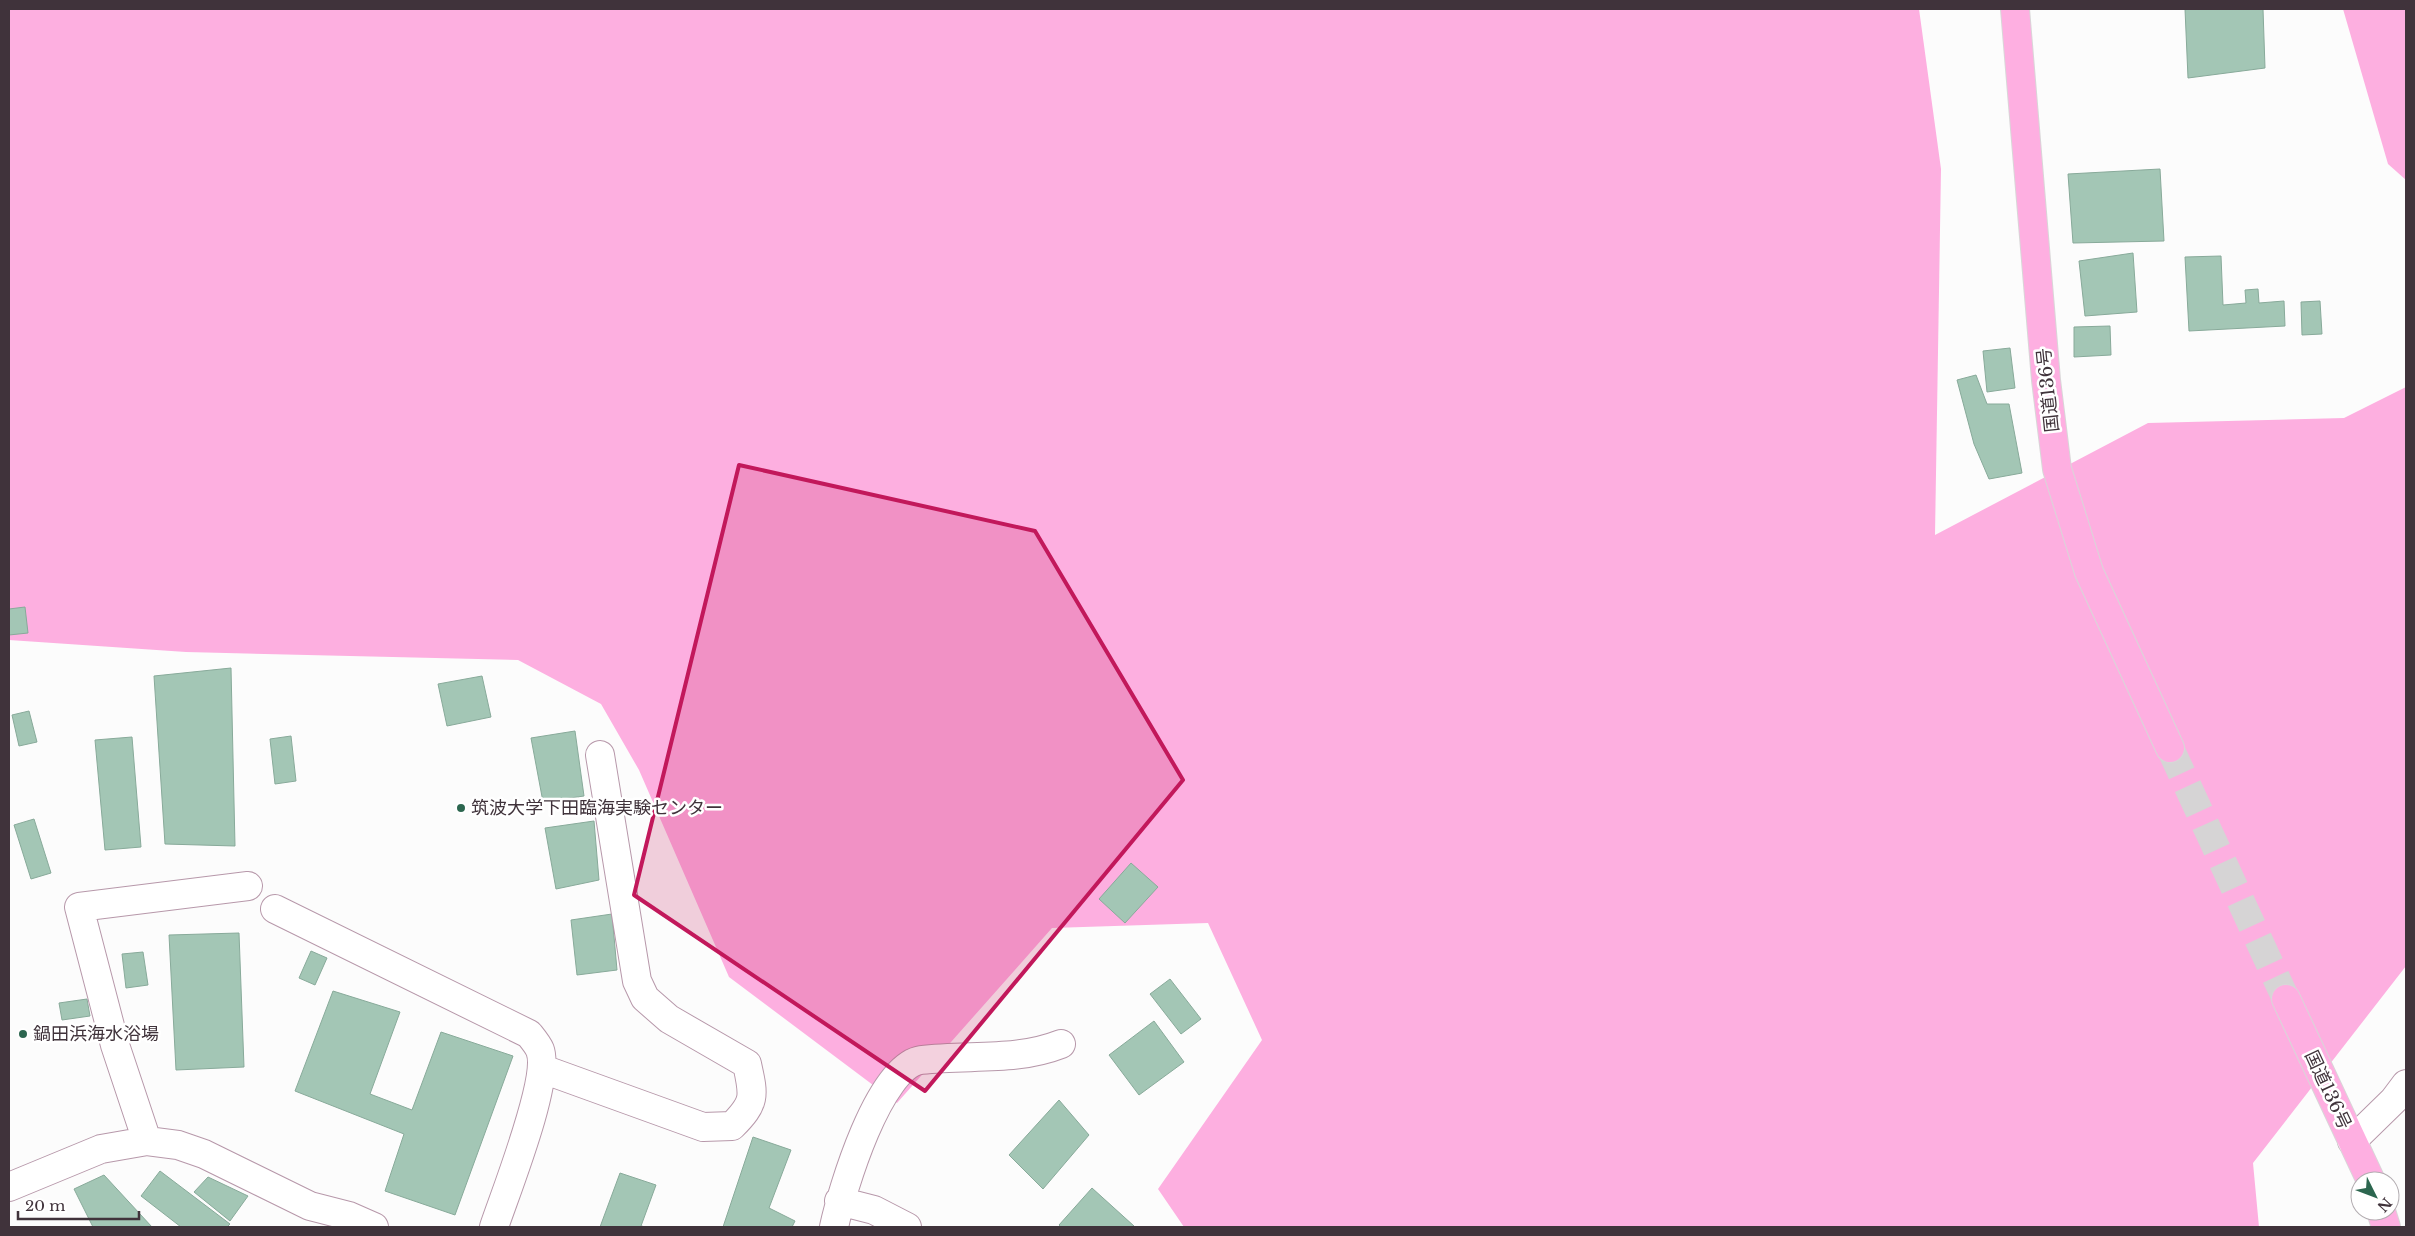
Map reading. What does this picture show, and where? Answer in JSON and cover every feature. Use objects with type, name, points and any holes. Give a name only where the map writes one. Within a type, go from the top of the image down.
[{"type":"highway","name":"国道136号","points":[[2015,9],[2046,380],[2057,469],[2089,572],[2170,748]]},
{"type":"highway","name":"国道136号","points":[[2286,999],[2366,1171]]},
{"type":"street","points":[[542,1072],[551,1072],[703,1127],[732,1126],[748,1110],[753,1090],[747,1064],[669,1020],[645,998],[637,981],[600,756]]},
{"type":"street","points":[[147,1141],[115,1045],[79,907],[248,886]]},
{"type":"street","points":[[275,909],[529,1034],[540,1050],[542,1072],[527,1131],[494,1227]]},
{"type":"street","points":[[834,1227],[839,1201],[867,1125],[893,1079],[903,1069],[919,1060],[1018,1056],[1044,1051],[1061,1044]]},
{"type":"street","points":[[2352,1141],[2394,1100],[2406,1084]]},
{"type":"street","points":[[9,1187],[101,1148],[147,1141],[178,1145],[204,1154],[310,1206],[348,1216],[374,1227]]},
{"type":"street","points":[[839,1201],[874,1210],[907,1227]]},
{"type":"highlighted area","points":[[739,465],[1035,531],[1183,780],[925,1091],[634,895]]},
{"type":"shaded area","points":[[9,9],[1919,9],[1941,169],[1935,535],[2148,423],[2344,418],[2406,387],[2406,966],[2253,1163],[2259,1227],[1184,1227],[1158,1189],[1262,1040],[1208,923],[1052,928],[897,1103],[729,977],[639,770],[601,704],[518,660],[186,652],[9,640]]},
{"type":"shaded area","points":[[2343,9],[2406,9],[2406,180],[2388,164]]},
{"type":"building","points":[[2185,9],[2263,9],[2265,68],[2188,78]]},
{"type":"building","points":[[2160,169],[2164,241],[2073,243],[2068,174]]},
{"type":"building","points":[[2133,253],[2137,312],[2085,316],[2079,261]]},
{"type":"building","points":[[2221,256],[2223,305],[2246,303],[2245,290],[2258,289],[2259,303],[2284,301],[2285,326],[2189,331],[2185,257]]},
{"type":"building","points":[[2320,301],[2322,334],[2302,335],[2301,302]]},
{"type":"building","points":[[2110,326],[2111,355],[2074,357],[2074,327]]},
{"type":"building","points":[[2010,348],[2015,388],[1987,392],[1983,351]]},
{"type":"building","points":[[1976,375],[1987,404],[2009,404],[2022,473],[1989,479],[1974,444],[1957,380]]},
{"type":"building","points":[[25,607],[28,633],[9,635],[9,609]]},
{"type":"building","points":[[231,668],[235,846],[165,844],[154,676]]},
{"type":"building","points":[[482,676],[491,717],[447,726],[438,684]]},
{"type":"building","points":[[29,711],[37,742],[19,746],[12,715]]},
{"type":"building","points":[[575,731],[584,796],[543,802],[531,738]]},
{"type":"building","points":[[291,736],[296,781],[275,784],[270,739]]},
{"type":"building","points":[[132,737],[141,847],[105,850],[95,740]]},
{"type":"building","points":[[34,819],[51,873],[31,879],[14,825]]},
{"type":"building","points":[[594,821],[599,880],[556,889],[545,828]]},
{"type":"building","points":[[1131,863],[1158,887],[1125,923],[1099,899]]},
{"type":"building","points":[[612,914],[617,970],[577,975],[571,920]]},
{"type":"building","points":[[239,933],[244,1067],[176,1070],[169,935]]},
{"type":"building","points":[[311,951],[327,958],[315,985],[299,978]]},
{"type":"building","points":[[143,952],[148,985],[126,988],[122,954]]},
{"type":"building","points":[[1170,979],[1201,1019],[1181,1034],[1150,994]]},
{"type":"building","points":[[333,991],[400,1012],[370,1094],[412,1110],[441,1032],[513,1056],[455,1215],[385,1191],[404,1134],[295,1091]]},
{"type":"building","points":[[87,999],[90,1016],[62,1020],[59,1003]]},
{"type":"building","points":[[1154,1021],[1184,1062],[1139,1095],[1109,1055]]},
{"type":"building","points":[[1059,1100],[1089,1135],[1043,1189],[1009,1155]]},
{"type":"building","points":[[753,1137],[791,1150],[769,1208],[795,1221],[792,1227],[723,1227]]},
{"type":"building","points":[[160,1171],[230,1224],[227,1227],[181,1227],[141,1196]]},
{"type":"building","points":[[620,1173],[656,1185],[641,1226],[646,1227],[600,1227]]},
{"type":"building","points":[[104,1175],[152,1227],[93,1227],[74,1189]]},
{"type":"building","points":[[208,1177],[248,1196],[230,1221],[194,1192]]},
{"type":"building","points":[[1092,1188],[1134,1226],[1061,1227],[1059,1225]]},
{"type":"tunnel","points":[[2170,748],[2286,999]]},
{"type":"place","name":"筑波大学下田臨海実験センター","points":[[461,808]]},
{"type":"place","name":"鍋田浜海水浴場","points":[[23,1034]]}]
